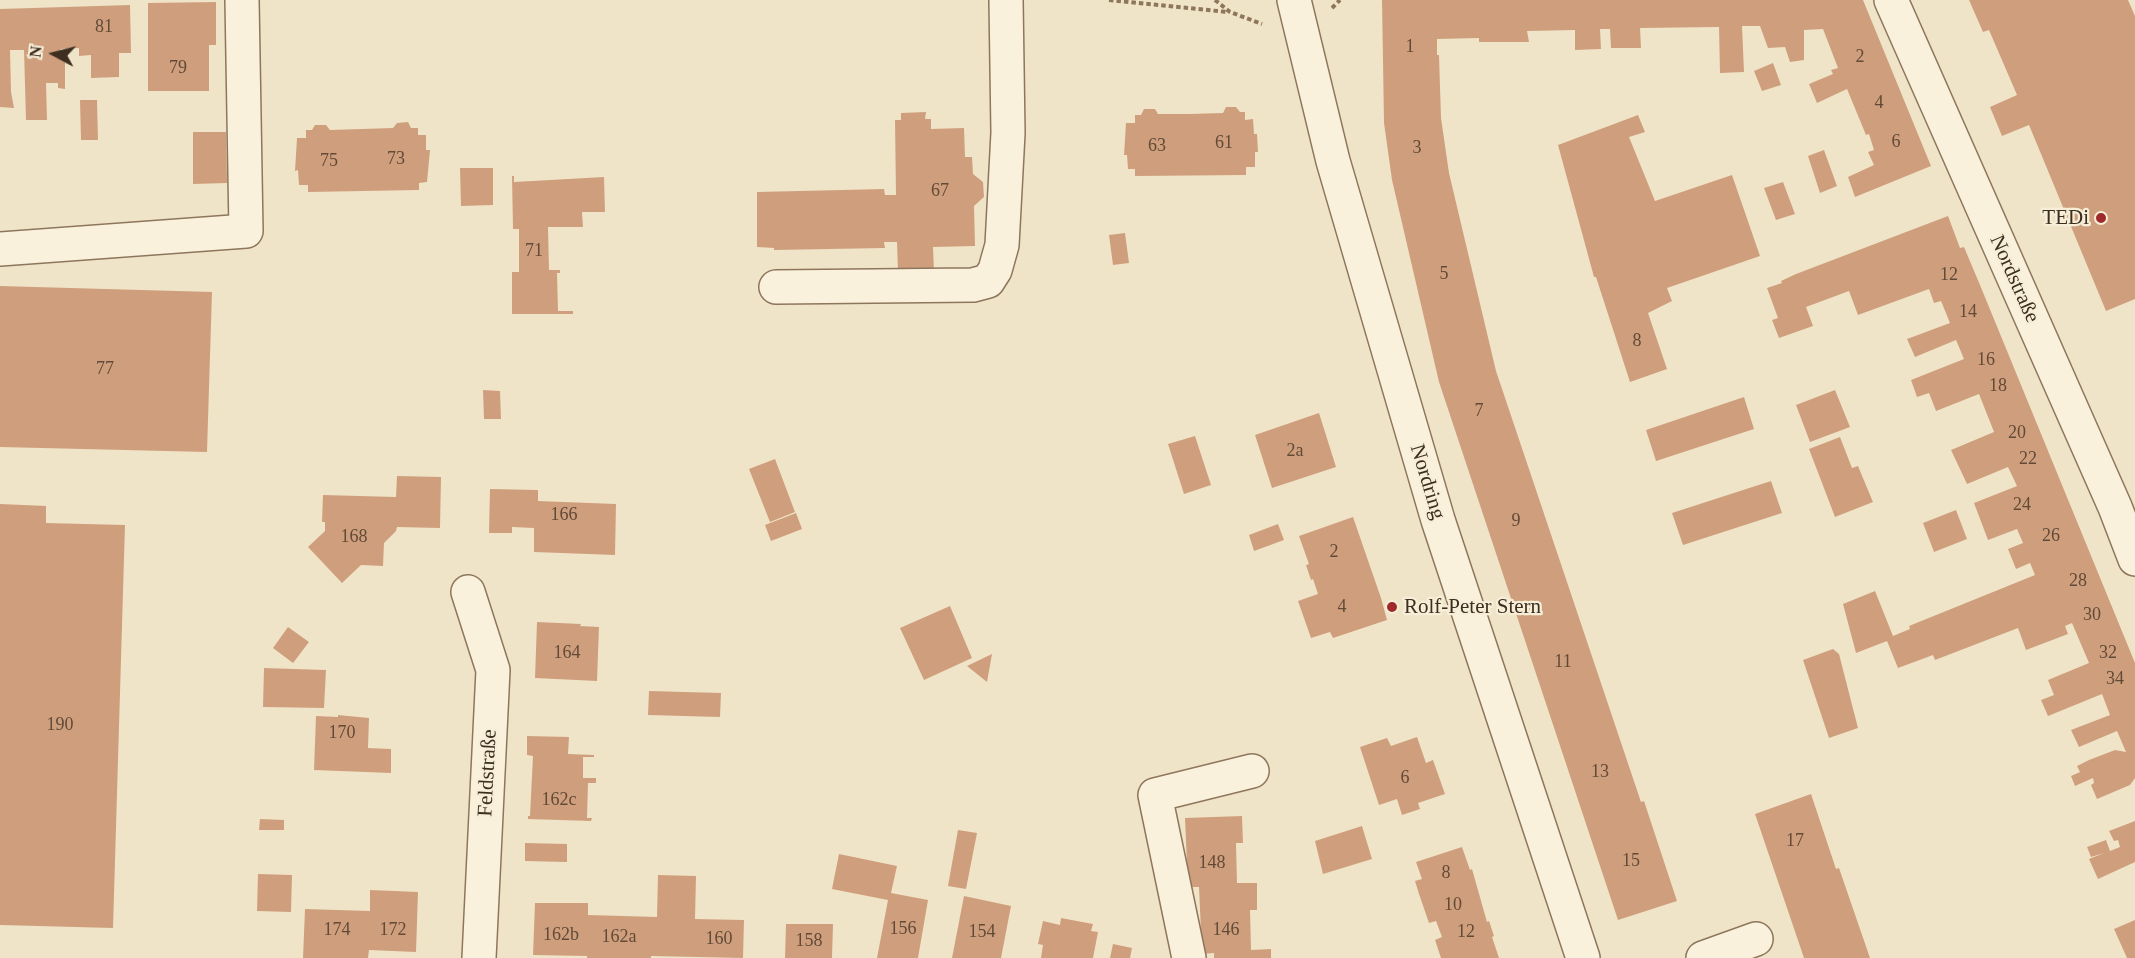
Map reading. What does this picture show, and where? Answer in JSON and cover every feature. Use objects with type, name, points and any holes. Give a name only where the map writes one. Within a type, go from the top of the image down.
[{"type":"street","points":[[0,249],[246,231],[242,0]]},
{"type":"street","points":[[776,287],[973,285],[988,280],[995,270],[1002,246],[1008,133],[1006,0]]},
{"type":"street","name":"Nordstraße","points":[[1891,0],[2110,496],[2135,559]]},
{"type":"street","name":"Nordring","points":[[1297,11],[1333,161],[1438,520],[1582,958]]},
{"type":"street","name":"Feldstraße","points":[[468,592],[493,670],[480,958]]},
{"type":"street","points":[[1189,958],[1155,795],[1252,771]]},
{"type":"street","points":[[1703,958],[1756,939]]},
{"type":"path","points":[[1109,0],[1230,12],[1264,24],[1297,11]]},
{"type":"path","points":[[1215,0],[1230,12]]},
{"type":"building","points":[[1382,0],[1863,0],[1931,166],[1855,197],[1848,177],[1874,165],[1868,152],[1874,150],[1869,134],[1866,135],[1847,89],[1817,103],[1809,84],[1833,74],[1831,70],[1838,68],[1823,29],[1804,30],[1804,60],[1790,62],[1785,47],[1768,48],[1760,26],[1742,26],[1744,72],[1720,73],[1719,27],[1640,28],[1641,48],[1611,48],[1610,29],[1600,29],[1601,49],[1575,50],[1575,30],[1527,31],[1529,42],[1479,42],[1479,38],[1437,39],[1441,118],[1449,173],[1496,371],[1641,802],[1644,801],[1677,901],[1618,920],[1439,382],[1392,180],[1384,123]]},
{"type":"building","name":"TEDi","points":[[1969,0],[2128,0],[2135,16],[2135,299],[2106,311],[2029,125],[2002,136],[1990,107],[2017,95],[1989,30],[1983,32]]},
{"type":"building","points":[[216,2],[216,45],[209,45],[209,91],[148,91],[148,3]]},
{"type":"building","points":[[130,5],[131,53],[119,53],[119,77],[91,78],[91,55],[79,56],[79,48],[60,49],[65,57],[65,89],[58,88],[58,83],[46,83],[47,120],[26,120],[24,50],[10,50],[11,92],[14,108],[0,107],[0,9]]},
{"type":"building","points":[[1773,63],[1781,85],[1762,91],[1754,71]]},
{"type":"building","points":[[80,100],[97,100],[98,140],[81,140]]},
{"type":"building","points":[[1226,107],[1236,107],[1240,112],[1245,112],[1245,120],[1253,119],[1258,152],[1255,152],[1255,167],[1246,167],[1246,175],[1135,176],[1135,169],[1128,169],[1127,155],[1124,155],[1126,123],[1135,123],[1135,115],[1141,115],[1144,109],[1155,109],[1158,114],[1190,114],[1223,113]]},
{"type":"building","points":[[926,112],[925,119],[931,119],[931,129],[964,128],[965,157],[972,157],[973,174],[983,182],[984,197],[974,206],[975,246],[933,247],[934,271],[898,272],[897,242],[884,242],[885,248],[774,250],[774,248],[757,247],[757,192],[884,189],[885,195],[896,195],[895,120],[901,120],[901,113]]},
{"type":"building","points":[[1638,115],[1645,132],[1629,137],[1655,201],[1732,175],[1760,256],[1667,288],[1672,301],[1648,313],[1667,369],[1630,382],[1596,277],[1594,277],[1558,145]]},
{"type":"building","points":[[408,122],[411,128],[418,128],[418,135],[426,135],[426,150],[430,150],[427,182],[419,183],[419,190],[308,192],[308,185],[299,185],[298,170],[295,171],[297,138],[306,138],[306,130],[312,130],[315,125],[326,125],[330,130],[393,128],[397,123]]},
{"type":"building","points":[[193,132],[226,132],[227,183],[193,184]]},
{"type":"building","points":[[1824,150],[1837,186],[1820,193],[1808,156]]},
{"type":"building","points":[[460,168],[493,168],[493,205],[461,206]]},
{"type":"building","points":[[512,176],[514,176],[514,182],[604,177],[605,212],[582,212],[583,227],[548,227],[549,270],[560,270],[560,273],[557,273],[558,311],[573,311],[573,314],[512,314],[512,272],[519,272],[519,229],[513,229]]},
{"type":"building","points":[[1783,182],[1795,214],[1776,220],[1764,188]]},
{"type":"building","points":[[1948,216],[1960,248],[1964,247],[1980,285],[2135,663],[2135,778],[2130,785],[2097,799],[2091,785],[2094,783],[2093,778],[2075,786],[2071,776],[2080,772],[2077,766],[2115,750],[2126,752],[2117,731],[2079,747],[2071,730],[2110,715],[2102,694],[2048,716],[2041,700],[2054,695],[2048,680],[2089,663],[2072,623],[2065,626],[2068,634],[2026,650],[2018,628],[1935,660],[1933,655],[1898,668],[1887,641],[1856,653],[1843,604],[1875,591],[1893,636],[1910,629],[1909,626],[2035,575],[2030,563],[2016,569],[2008,549],[2023,543],[2017,529],[1988,540],[1974,503],[2017,486],[2008,467],[1967,484],[1951,450],[1994,432],[1979,394],[1936,411],[1929,393],[1917,397],[1911,380],[1964,359],[1956,340],[1915,357],[1907,339],[1950,323],[1941,301],[1934,303],[1929,289],[1858,315],[1849,291],[1806,307],[1813,326],[1779,338],[1772,320],[1778,318],[1767,288],[1782,283],[1781,281],[1796,274]]},
{"type":"building","points":[[1125,233],[1129,263],[1113,265],[1109,235]]},
{"type":"building","points":[[0,286],[212,292],[207,452],[0,447]]},
{"type":"building","points":[[483,390],[500,391],[501,419],[484,419]]},
{"type":"building","points":[[1835,390],[1850,427],[1810,442],[1796,405]]},
{"type":"building","points":[[1744,397],[1754,429],[1656,461],[1646,430]]},
{"type":"building","points":[[1319,413],[1336,467],[1272,488],[1255,435]]},
{"type":"building","points":[[1195,436],[1211,485],[1184,494],[1168,444]]},
{"type":"building","points":[[1840,437],[1852,468],[1858,466],[1873,502],[1835,517],[1809,449]]},
{"type":"building","points":[[775,459],[795,512],[770,522],[749,469]]},
{"type":"building","points":[[397,476],[441,477],[440,528],[397,527],[384,543],[383,566],[361,565],[342,583],[308,547],[325,531],[325,522],[322,522],[323,495],[396,497]]},
{"type":"building","points":[[1771,481],[1782,513],[1683,545],[1672,513]]},
{"type":"building","points":[[490,489],[538,490],[538,501],[616,504],[615,555],[534,552],[534,528],[512,527],[512,533],[489,533]]},
{"type":"building","points":[[0,504],[46,506],[46,523],[125,525],[113,928],[0,925]]},
{"type":"building","points":[[1956,510],[1967,539],[1934,552],[1923,523]]},
{"type":"building","points":[[796,513],[802,529],[771,541],[765,525]]},
{"type":"building","points":[[1353,517],[1387,620],[1333,638],[1330,632],[1311,638],[1298,601],[1318,594],[1306,565],[1309,564],[1299,536]]},
{"type":"building","points":[[1278,524],[1284,540],[1254,551],[1249,535]]},
{"type":"building","points":[[950,606],[972,658],[924,680],[900,628]]},
{"type":"building","points":[[537,622],[599,627],[597,681],[535,678]]},
{"type":"building","points":[[288,627],[309,642],[293,663],[273,648]]},
{"type":"building","points":[[1833,649],[1839,654],[1858,728],[1829,738],[1803,660]]},
{"type":"building","points":[[992,654],[987,682],[967,666]]},
{"type":"building","points":[[264,668],[326,670],[324,708],[263,707]]},
{"type":"building","points":[[649,691],[721,693],[720,717],[648,715]]},
{"type":"building","points":[[338,715],[369,718],[368,748],[391,749],[391,773],[314,770],[316,716],[338,717]]},
{"type":"building","points":[[527,736],[569,737],[568,754],[594,755],[594,757],[583,757],[583,778],[596,778],[596,783],[588,783],[587,818],[592,818],[591,821],[528,819],[533,756],[527,755]]},
{"type":"building","points":[[1417,737],[1426,763],[1433,760],[1445,794],[1418,803],[1420,809],[1402,815],[1397,799],[1379,805],[1360,747],[1387,738],[1391,746]]},
{"type":"building","points":[[1811,794],[1836,869],[1839,868],[1870,958],[1804,958],[1755,814]]},
{"type":"building","points":[[1242,816],[1243,843],[1236,843],[1237,883],[1257,883],[1257,910],[1250,910],[1251,950],[1271,949],[1271,958],[1214,958],[1214,953],[1202,954],[1199,887],[1188,887],[1185,818]]},
{"type":"building","points":[[260,819],[284,820],[284,830],[259,830]]},
{"type":"building","points":[[2135,821],[2135,862],[2098,879],[2089,859],[2104,853],[2091,857],[2087,847],[2106,840],[2110,851],[2120,847],[2118,840],[2114,841],[2109,831]]},
{"type":"building","points":[[1362,826],[1372,859],[1323,874],[1315,841]]},
{"type":"building","points":[[958,830],[977,833],[966,889],[948,886]]},
{"type":"building","points":[[525,843],[567,844],[567,862],[525,861]]},
{"type":"building","points":[[1462,847],[1470,870],[1472,869],[1499,958],[1441,958],[1435,940],[1442,937],[1436,921],[1429,923],[1419,894],[1415,881],[1422,879],[1416,862]]},
{"type":"building","points":[[839,854],[897,866],[891,893],[928,900],[918,958],[877,958],[888,900],[832,889]]},
{"type":"building","points":[[258,874],[292,875],[291,912],[257,911]]},
{"type":"building","points":[[658,875],[696,876],[695,919],[744,920],[743,958],[651,956],[651,958],[587,958],[587,956],[533,955],[535,903],[588,903],[588,915],[657,917]]},
{"type":"building","points":[[370,890],[418,892],[416,952],[369,950],[368,958],[303,958],[305,909],[370,911]]},
{"type":"building","points":[[964,896],[1011,906],[1001,958],[952,958]]},
{"type":"building","points":[[1061,918],[1093,924],[1091,931],[1098,932],[1093,958],[1041,958],[1043,945],[1038,944],[1043,921],[1060,925]]},
{"type":"building","points":[[2135,920],[2135,958],[2127,958],[2114,929]]},
{"type":"building","points":[[786,924],[833,924],[832,958],[785,958]]},
{"type":"building","points":[[1113,944],[1132,948],[1130,958],[1110,958]]},
{"type":"place","name":"TEDi","points":[[2101,218]]},
{"type":"place","name":"Rolf-Peter Stern","points":[[1392,607]]}]
